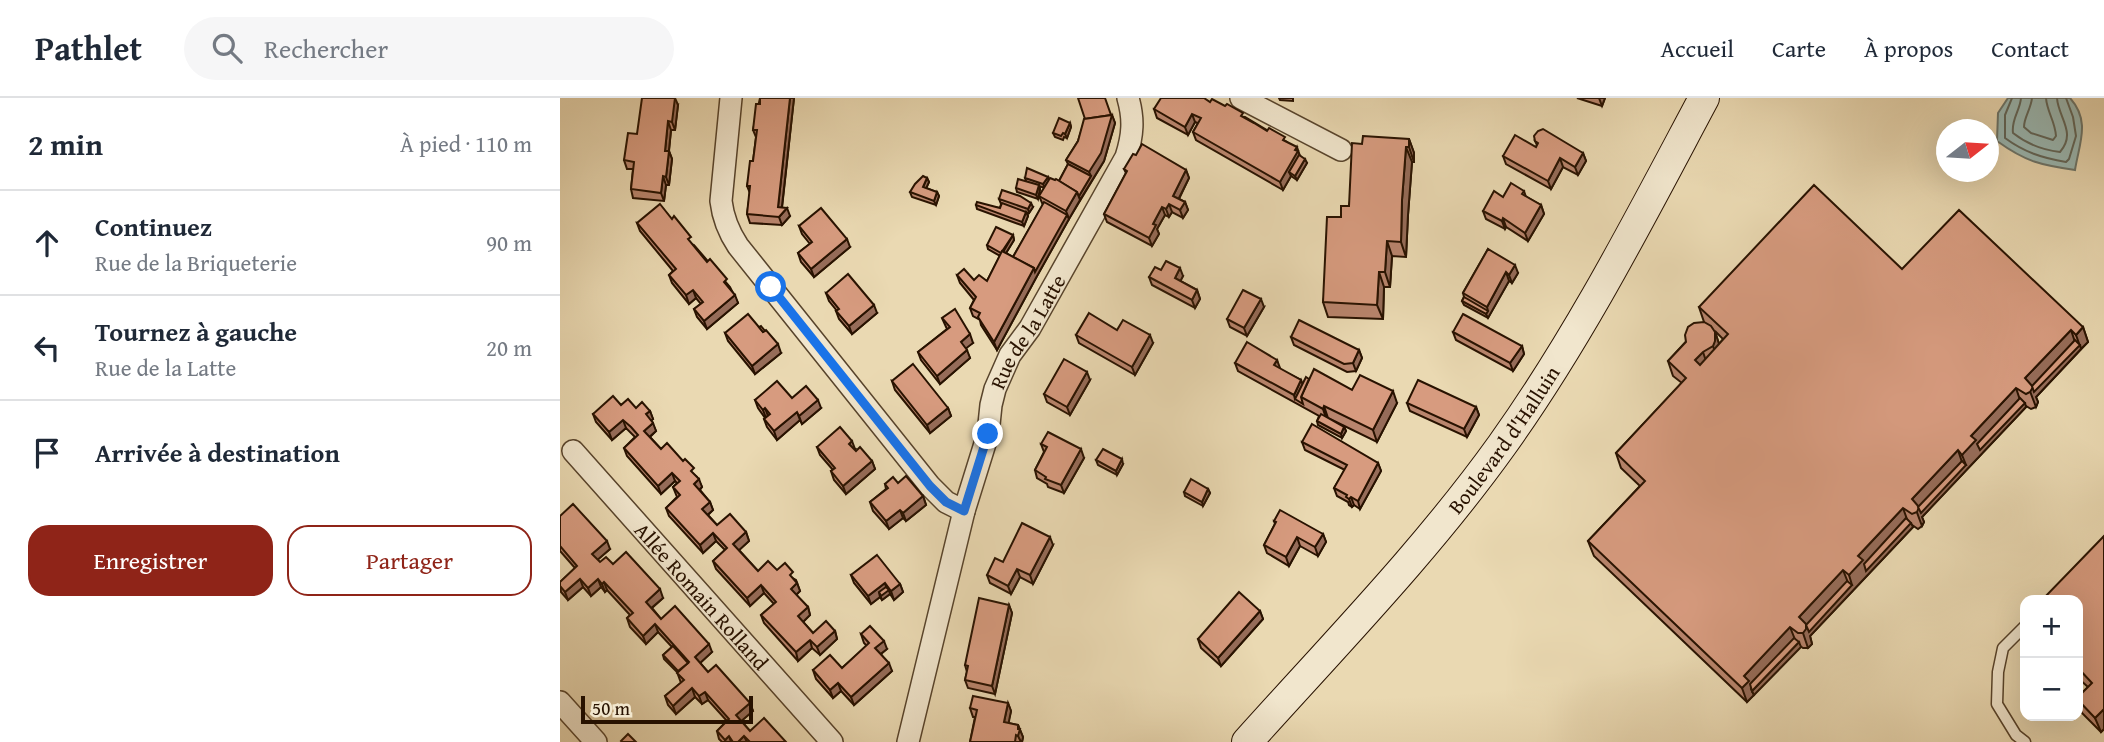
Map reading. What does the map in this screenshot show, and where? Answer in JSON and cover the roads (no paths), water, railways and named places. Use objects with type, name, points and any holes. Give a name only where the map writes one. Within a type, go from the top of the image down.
[{"type":"main road","name":"Boulevard d'Halluin","points":[[1247,742],[1416,555],[1502,445],[1556,365],[1603,285],[1704,98]]},
{"type":"street","points":[[731,98],[721,201],[722,216],[728,231],[930,486],[946,502],[964,511]]},
{"type":"street","name":"Rue de la Latte","points":[[908,742],[964,511],[988,434],[990,405],[1004,366],[1030,328],[1126,157],[1133,135],[1128,98]]},
{"type":"street","points":[[1241,98],[1341,150]]},
{"type":"street","name":"Allée Romain Rolland","points":[[573,452],[832,742]]},
{"type":"street","points":[[560,702],[596,742]]},
{"type":"lane","points":[[2017,740],[1997,704],[1997,673],[2003,648],[2020,631]]},
{"type":"water","points":[[2008,98],[2070,98],[2082,124],[2075,170],[2034,162],[1999,142],[1998,113]]}]
